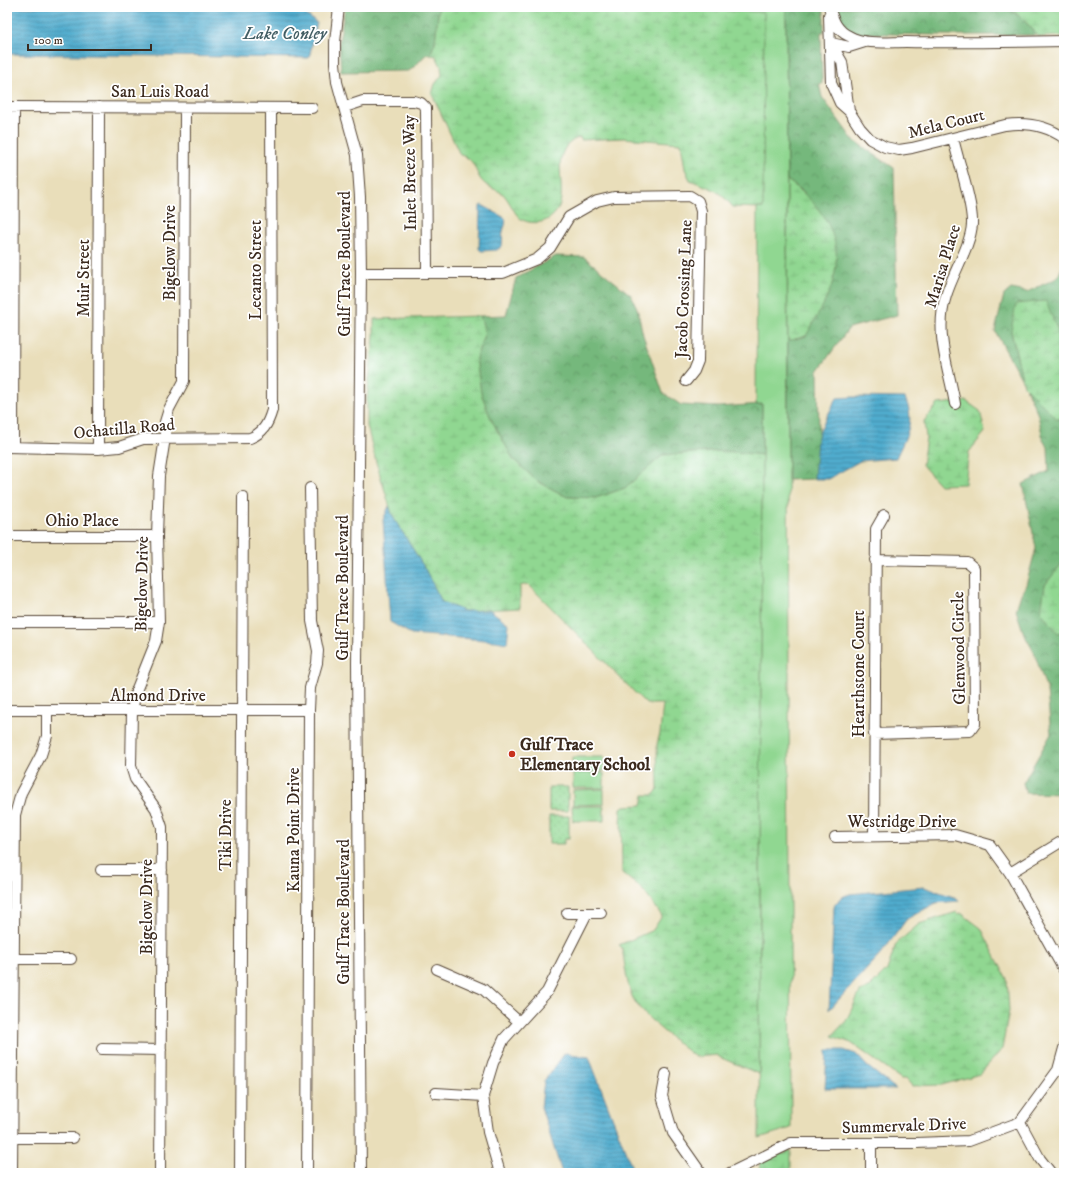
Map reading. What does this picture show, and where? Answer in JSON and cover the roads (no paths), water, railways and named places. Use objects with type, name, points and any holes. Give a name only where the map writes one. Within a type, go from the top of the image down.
[{"type":"street","name":"Gulf Trace Boulevard","points":[[339,7],[334,42],[334,63],[337,82],[353,136],[359,176],[361,273],[358,653],[361,1173]]},
{"type":"street","points":[[829,7],[831,43],[850,47],[865,42]]},
{"type":"street","points":[[829,7],[833,19],[839,29],[848,36],[865,42],[941,43],[1064,41]]},
{"type":"street","name":"Mela Court","points":[[831,43],[842,62],[849,112]]},
{"type":"street","name":"Mela Court","points":[[831,43],[831,83],[840,103],[849,112],[865,135],[877,144],[885,147],[906,150],[1005,125],[1019,123],[1040,126],[1064,138]]},
{"type":"street","points":[[842,62],[850,47]]},
{"type":"street","name":"Inlet Breeze Way","points":[[345,107],[362,100],[407,101],[421,103],[426,108],[427,272]]},
{"type":"street","points":[[10,107],[10,447]]},
{"type":"street","name":"San Luis Road","points":[[10,107],[312,108]]},
{"type":"street","name":"Muir Street","points":[[98,449],[99,107]]},
{"type":"street","name":"Bigelow Drive","points":[[160,1173],[162,827],[156,809],[135,779],[131,766],[132,711],[136,691],[156,641],[159,622],[157,536],[159,476],[166,438],[165,422],[169,409],[184,381],[185,108]]},
{"type":"street","name":"Lecanto Street","points":[[264,429],[272,410],[271,108]]},
{"type":"street","name":"Marisa Place","points":[[953,138],[970,207],[972,224],[969,239],[945,298],[942,322],[943,349],[955,404]]},
{"type":"street","name":"Jacob Crossing Lane","points":[[361,273],[503,273],[537,259],[550,248],[569,217],[597,201],[614,197],[690,196],[698,201],[701,211],[698,361],[694,371],[686,381]]},
{"type":"street","name":"Ochatilla Road","points":[[10,447],[98,449],[119,447],[143,439],[250,438],[258,435],[264,429]]},
{"type":"street","name":"Kauna Point Drive","points":[[307,1173],[309,710],[310,688],[318,651],[312,621],[310,488]]},
{"type":"street","name":"Tiki Drive","points":[[240,1173],[244,496]]},
{"type":"street","name":"Hearthstone Court","points":[[874,836],[876,529],[884,515]]},
{"type":"street","name":"Ohio Place","points":[[7,536],[157,536]]},
{"type":"street","name":"Glenwood Circle","points":[[874,734],[970,731],[975,724],[974,568],[967,562],[876,560]]},
{"type":"street","points":[[7,622],[159,622]]},
{"type":"street","name":"Almond Drive","points":[[7,710],[309,710]]},
{"type":"street","points":[[12,1173],[15,815],[21,793],[41,755],[47,736],[47,710]]},
{"type":"street","name":"Westridge Drive","points":[[836,837],[955,835],[990,845],[1010,873],[1064,970]]},
{"type":"street","points":[[1010,873],[1064,840]]},
{"type":"street","points":[[101,870],[162,870]]},
{"type":"street","points":[[567,913],[601,913]]},
{"type":"street","points":[[500,1173],[488,1132],[483,1096],[493,1063],[504,1039],[547,992],[587,913]]},
{"type":"street","points":[[13,959],[71,958]]},
{"type":"street","points":[[437,969],[483,989],[519,1022]]},
{"type":"street","points":[[1051,1173],[1040,1159],[1020,1122],[1058,1070],[1064,1048]]},
{"type":"street","points":[[102,1049],[161,1050]]},
{"type":"street","points":[[666,1074],[662,1096],[673,1133],[701,1173]]},
{"type":"street","points":[[436,1093],[483,1096]]},
{"type":"street","name":"Summervale Drive","points":[[730,1173],[791,1143],[969,1141],[1020,1122]]},
{"type":"street","points":[[12,1138],[73,1138]]},
{"type":"street","points":[[871,1143],[871,1173]]},
{"type":"water","name":"Lake Conley","points":[[7,7],[299,9],[317,23],[309,58],[7,54]]},
{"type":"water","points":[[482,205],[506,220],[503,230],[502,246],[497,250],[481,251],[479,249],[480,206]]},
{"type":"water","points":[[837,398],[905,398],[910,414],[910,422],[906,436],[896,458],[860,461],[828,479],[814,479],[817,439],[823,424]]},
{"type":"water","points":[[389,506],[393,517],[424,567],[442,602],[464,611],[490,610],[509,624],[507,643],[411,634],[390,622],[383,520]]},
{"type":"water","points":[[924,887],[957,898],[959,901],[936,903],[907,919],[881,954],[829,1010],[834,906],[841,897],[850,894]]},
{"type":"water","points":[[827,1050],[844,1050],[856,1054],[867,1066],[896,1089],[825,1089]]},
{"type":"water","points":[[565,1053],[589,1057],[634,1173],[562,1173],[541,1107],[544,1081]]},
{"type":"place","name":"Gulf Trace Elementary School","points":[[512,754]]}]
